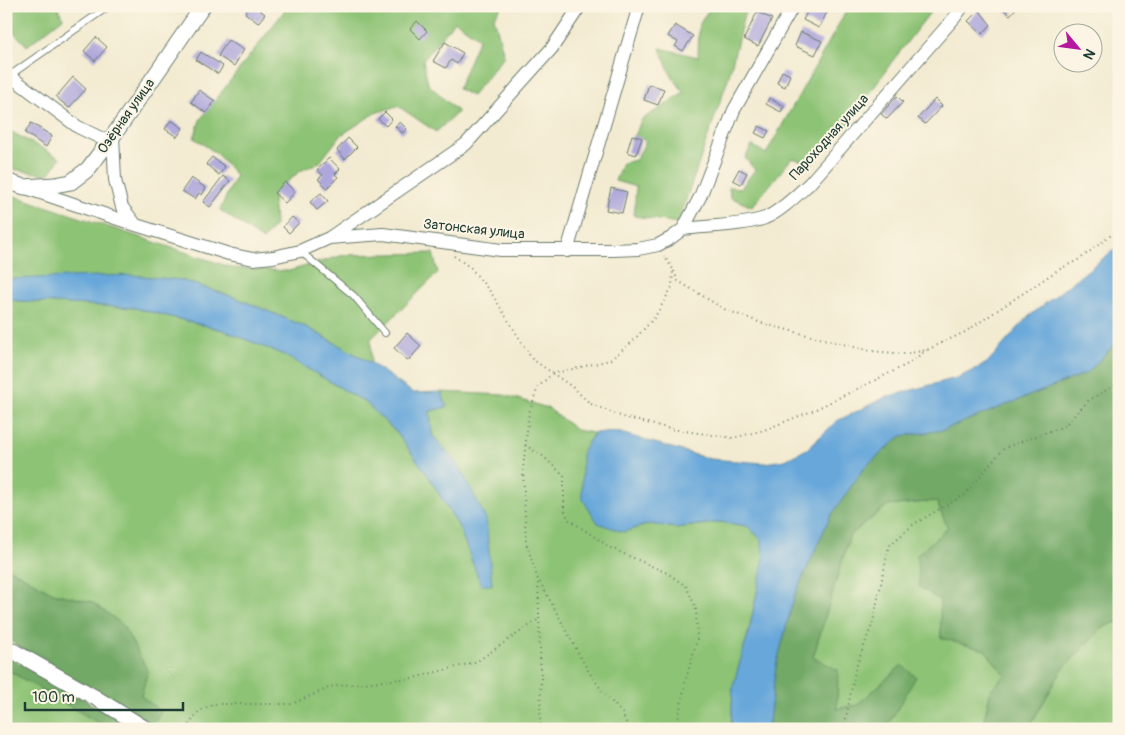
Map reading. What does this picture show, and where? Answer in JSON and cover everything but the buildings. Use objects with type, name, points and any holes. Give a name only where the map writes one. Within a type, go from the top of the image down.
[{"type":"street","name":"Озёрная улица","points":[[24,187],[71,182],[88,169],[203,6]]},
{"type":"street","points":[[329,238],[466,144],[552,48],[580,6]]},
{"type":"street","points":[[567,251],[639,6]]},
{"type":"street","name":"Затонская улица","points":[[24,187],[136,225],[229,254],[253,259],[300,251],[329,238],[383,234],[501,250],[638,249],[658,245],[683,229],[700,197],[734,110],[793,6]]},
{"type":"street","name":"Пароходная улица","points":[[683,229],[766,218],[788,203],[809,184],[955,18],[963,6]]},
{"type":"street","points":[[8,75],[78,127],[111,139],[115,180],[122,207],[136,225]]},
{"type":"street","points":[[6,181],[24,187]]},
{"type":"street","points":[[6,647],[146,729]]},
{"type":"lane","points":[[8,75],[109,6]]},
{"type":"lane","points":[[300,251],[354,296],[385,333]]},
{"type":"path","points":[[434,241],[471,268],[492,294],[532,359],[571,386],[591,404],[623,417],[671,429],[732,438],[764,430],[812,411],[906,365],[927,350],[965,332],[1058,270],[1080,259],[1119,229]]},
{"type":"path","points":[[658,245],[678,281],[724,309],[764,324],[871,351],[906,354],[927,350]]},
{"type":"path","points":[[629,729],[622,713],[587,670],[538,580],[526,542],[523,468],[525,445],[529,413],[538,387],[552,374],[610,360],[632,343],[655,317],[672,287],[673,269]]},
{"type":"path","points":[[844,729],[855,670],[872,622],[888,546],[914,524],[964,495],[1004,448],[1064,426],[1089,400],[1119,383]]},
{"type":"path","points":[[525,445],[544,457],[564,476],[564,508],[568,519],[611,548],[667,573],[686,586],[696,608],[697,640],[686,679],[676,729]]},
{"type":"path","points":[[538,580],[541,679],[540,729]]},
{"type":"path","points":[[186,729],[199,711],[214,704],[292,704],[333,686],[413,678],[476,662],[539,618]]},
{"type":"green space","points":[[6,6],[57,6],[63,18],[27,46],[6,24]]},
{"type":"green space","points":[[288,6],[502,6],[494,17],[504,56],[472,96],[458,89],[479,38],[455,21],[423,60],[428,84],[458,112],[436,132],[398,106],[375,113],[340,136],[320,162],[300,171],[273,194],[275,225],[263,240],[220,210],[236,175],[216,153],[194,138],[200,120]]},
{"type":"green space","points":[[711,6],[750,6],[744,15],[729,76],[678,223],[634,216],[636,187],[615,181],[622,163],[636,160],[646,141],[635,136],[641,120],[684,93],[670,73],[660,48],[698,57],[699,25]]},
{"type":"green space","points":[[849,6],[935,6],[891,63],[849,124],[812,164],[792,158],[752,207],[730,197],[729,187],[741,188],[755,170],[745,158],[752,145],[766,154]]},
{"type":"green space","points":[[6,129],[60,158],[49,175],[6,168]]},
{"type":"green space","points":[[6,193],[233,268],[289,271],[344,255],[433,253],[438,273],[371,339],[371,363],[306,327],[234,297],[181,280],[6,279]]},
{"type":"green space","points":[[6,300],[135,308],[223,330],[284,355],[365,402],[397,433],[427,474],[459,527],[481,585],[461,469],[432,435],[430,411],[447,407],[441,392],[504,395],[548,408],[576,430],[594,433],[582,452],[623,532],[650,524],[676,528],[721,522],[747,526],[761,539],[764,558],[749,631],[733,686],[731,729],[159,729],[153,725],[161,712],[141,696],[92,602],[53,593],[6,567]]},
{"type":"green space","points":[[1119,340],[1119,621],[1102,628],[1062,670],[1028,729],[982,729],[991,689],[1005,675],[985,650],[941,638],[940,600],[919,587],[917,555],[948,528],[936,501],[887,506],[850,535],[813,657],[838,670],[837,709],[857,705],[902,665],[916,677],[886,729],[768,729],[776,666],[794,597],[830,517],[864,468],[901,436],[943,430],[1087,373]]},
{"type":"green space","points":[[936,501],[948,528],[917,555],[940,600],[941,638],[985,650],[1005,675],[991,689],[982,729],[886,729],[902,665],[857,705],[836,709],[813,657],[850,535],[887,506]]},
{"type":"green space","points":[[6,567],[53,593],[92,602],[122,624],[148,671],[141,696],[161,712],[153,725],[6,639]]},
{"type":"green space","points":[[1119,621],[1119,729],[1028,729],[1062,670],[1102,628]]},
{"type":"green space","points":[[6,655],[132,729],[109,729],[6,669]]},
{"type":"green space","points":[[6,669],[109,729],[6,729]]},
{"type":"water","points":[[1119,246],[1119,340],[1087,373],[943,430],[901,436],[864,468],[830,517],[794,597],[776,666],[768,729],[731,729],[733,686],[749,631],[764,558],[761,539],[747,526],[721,522],[676,528],[650,524],[623,532],[598,523],[582,498],[582,452],[594,433],[617,432],[710,459],[764,463],[785,460],[807,449],[837,421],[886,397],[960,377],[987,363],[1028,317]]},
{"type":"water","points":[[132,275],[181,280],[234,297],[306,327],[371,363],[413,393],[441,392],[447,407],[430,411],[432,435],[461,469],[486,519],[492,585],[481,585],[459,527],[427,474],[397,433],[365,402],[284,355],[223,330],[135,308],[6,300],[6,279]]}]
